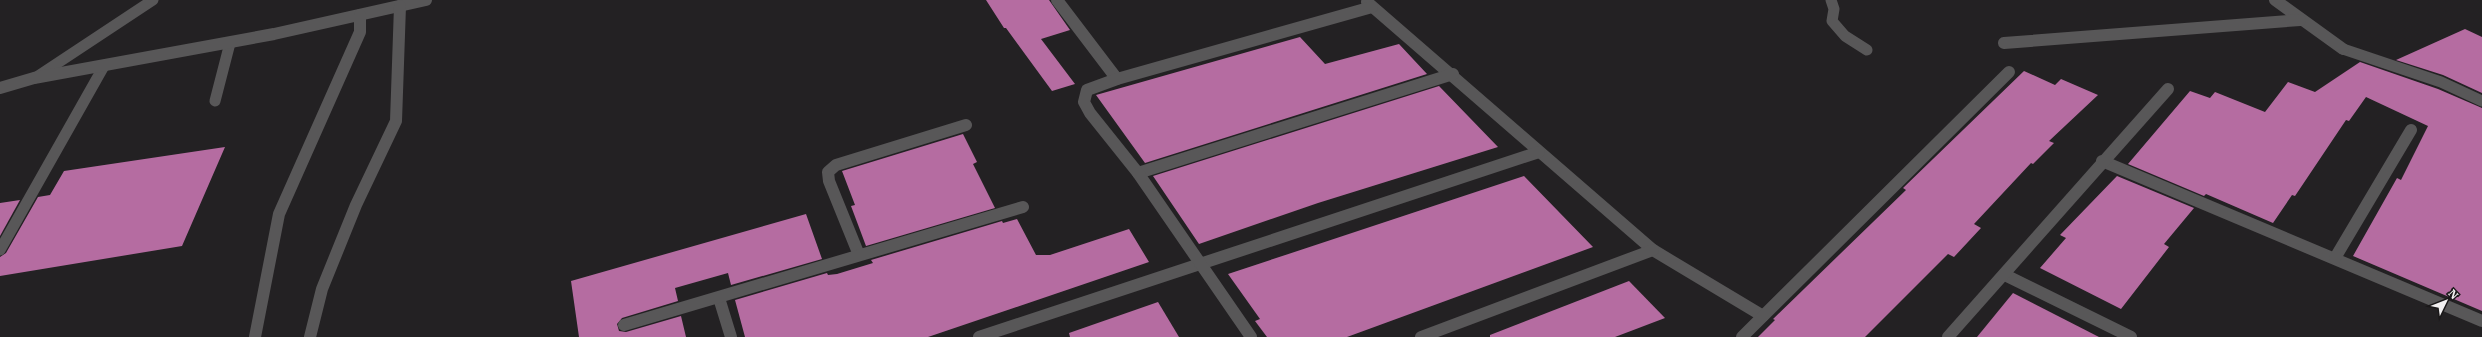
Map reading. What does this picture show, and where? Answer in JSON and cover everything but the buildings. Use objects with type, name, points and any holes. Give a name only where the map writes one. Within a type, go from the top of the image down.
[{"type":"street","points":[[0,88],[34,78],[230,43],[426,0]]},
{"type":"street","points":[[1057,0],[1117,79]]},
{"type":"street","points":[[2274,0],[2300,20],[2343,49]]},
{"type":"street","points":[[1251,337],[1138,173],[1090,113],[1084,102],[1087,90],[1117,79],[1368,3],[1453,74],[1539,152],[1653,250],[1763,316]]},
{"type":"street","points":[[310,337],[322,289],[356,206],[396,120],[400,6]]},
{"type":"street","points":[[255,337],[279,214],[360,32],[360,15]]},
{"type":"street","points":[[2004,43],[2300,20]]},
{"type":"street","points":[[1742,337],[2009,72]]},
{"type":"street","points":[[1138,173],[1453,74]]},
{"type":"street","points":[[1948,337],[2005,275],[2102,161],[2168,89]]},
{"type":"street","points":[[859,255],[830,181],[828,172],[836,164],[966,125]]},
{"type":"street","points":[[2335,258],[2411,130]]},
{"type":"street","points":[[979,337],[1539,152]]},
{"type":"street","points":[[2102,161],[2335,258],[2482,322]]},
{"type":"street","points":[[624,325],[719,298],[1023,206]]},
{"type":"street","points":[[1421,337],[1653,250]]},
{"type":"street","points":[[2005,275],[2131,337]]},
{"type":"street","points":[[719,298],[731,337]]},
{"type":"lane","points":[[34,78],[153,0]]},
{"type":"lane","points":[[1831,0],[1834,9],[1832,21],[1845,36],[1867,50]]},
{"type":"lane","points":[[215,101],[230,43]]},
{"type":"lane","points":[[2343,49],[2441,82],[2482,101]]},
{"type":"lane","points":[[0,250],[104,66]]}]
